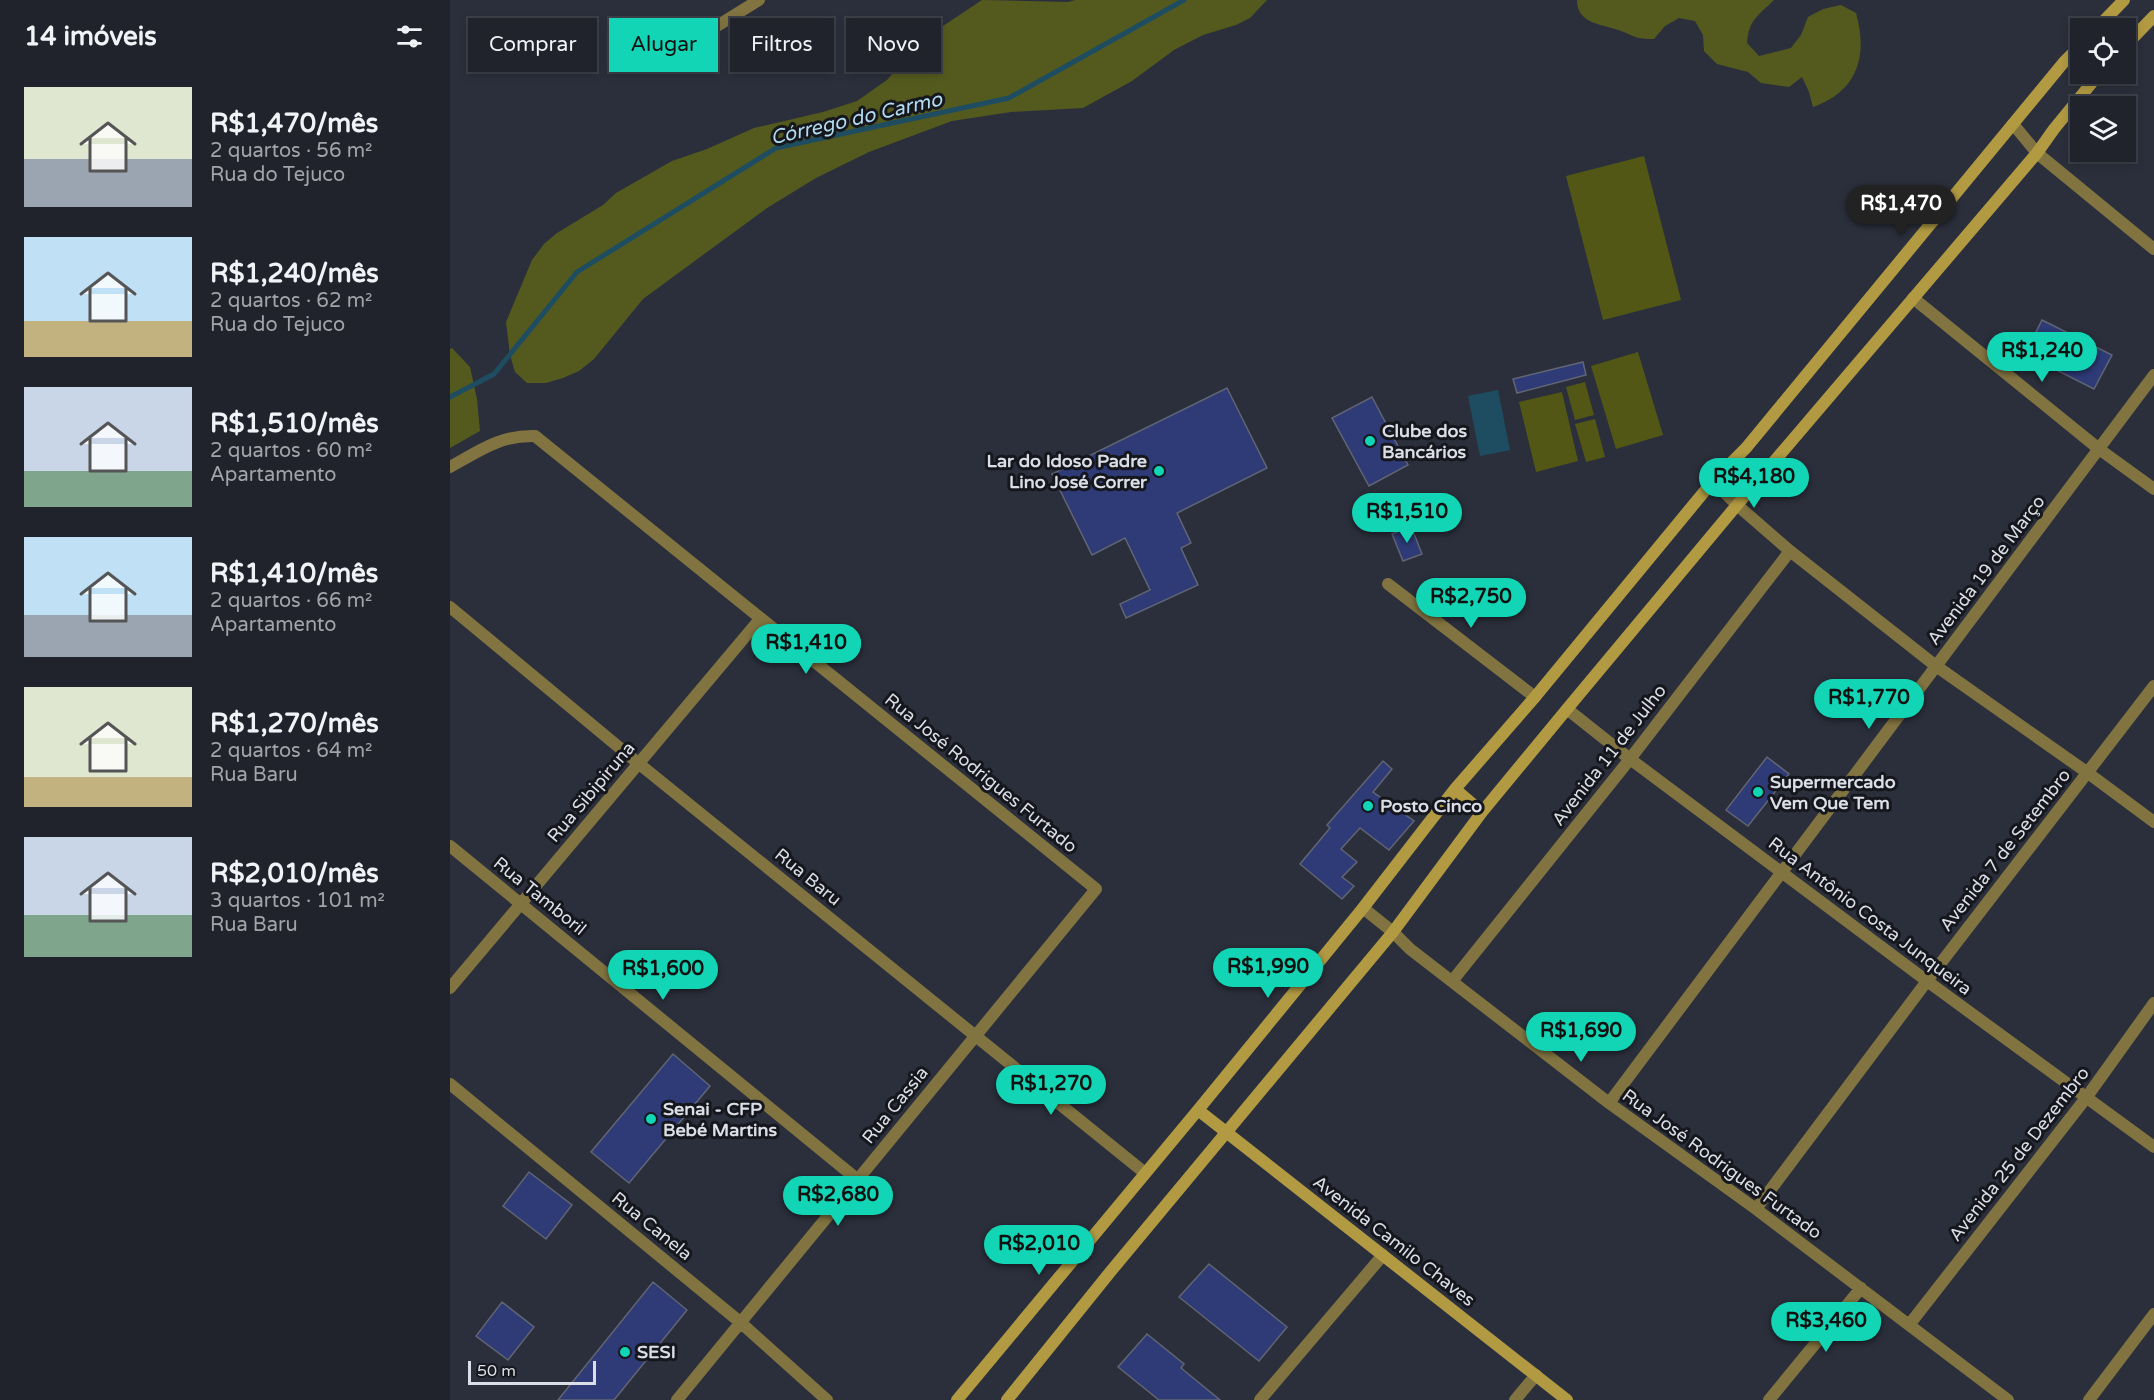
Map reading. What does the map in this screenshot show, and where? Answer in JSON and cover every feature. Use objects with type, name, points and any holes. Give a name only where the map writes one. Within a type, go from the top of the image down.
[{"type":"main road","points":[[2107,18],[2124,0]]},
{"type":"main road","points":[[2136,35],[2152,20]]},
{"type":"main road","points":[[957,1400],[1363,908],[1455,789],[1535,697],[1713,481],[1746,448],[2070,58]]},
{"type":"main road","points":[[1007,1400],[1393,932],[1482,812],[1737,505],[2037,153],[2091,84]]},
{"type":"main road","points":[[1455,789],[1482,812]]},
{"type":"main road","name":"Avenida Camilo Chaves","points":[[1198,1110],[1567,1400]]},
{"type":"street","points":[[718,25],[759,0]]},
{"type":"street","points":[[2013,124],[2037,153],[2154,249]]},
{"type":"street","points":[[1913,297],[2099,449],[2154,489]]},
{"type":"street","name":"Avenida 19 de Março","points":[[1609,1104],[2154,375]]},
{"type":"street","name":"Rua José Rodrigues Furtado","points":[[450,468],[498,441],[521,436],[535,436],[1096,889]]},
{"type":"street","points":[[1713,481],[1790,551],[1936,666],[2154,822]]},
{"type":"street","name":"Avenida 11 de Julho","points":[[1453,980],[1630,759],[1790,551]]},
{"type":"street","points":[[1388,584],[1535,697]]},
{"type":"street","name":"Rua Baru","points":[[450,607],[638,763],[1145,1173]]},
{"type":"street","name":"Rua Sibipiruna","points":[[450,988],[760,619]]},
{"type":"street","name":"Avenida 7 de Setembro","points":[[1756,1209],[1926,981],[2154,686]]},
{"type":"street","name":"Rua Antônio Costa Junqueira","points":[[1567,709],[1630,759],[1926,981],[2154,1147]]},
{"type":"street","name":"Rua Tamboril","points":[[450,846],[858,1180]]},
{"type":"street","name":"Rua Cassia","points":[[676,1400],[1096,889]]},
{"type":"street","name":"Rua José Rodrigues Furtado","points":[[1363,908],[1410,949],[1453,980],[1499,1019],[1609,1104],[1756,1209],[2007,1400]]},
{"type":"street","name":"Avenida 25 de Dezembro","points":[[1910,1324],[2086,1098],[2154,1004]]},
{"type":"street","name":"Rua Canela","points":[[450,1084],[740,1322],[827,1400]]},
{"type":"street","points":[[1260,1400],[1383,1256]]},
{"type":"street","points":[[1769,1400],[1861,1288]]},
{"type":"street","points":[[2089,1400],[2154,1314]]},
{"type":"street","points":[[1515,1400],[1536,1375]]},
{"type":"green space","points":[[982,0],[1068,2],[1075,0],[1267,0],[1250,18],[1236,25],[1203,35],[1174,50],[1132,81],[1083,108],[1011,112],[952,121],[869,152],[816,178],[767,208],[643,299],[594,359],[579,371],[546,383],[527,383],[515,372],[510,355],[506,322],[532,260],[544,244],[557,233],[603,205],[616,193],[672,161],[707,149],[754,128],[823,112],[857,101],[887,80],[894,72],[941,72],[941,27]]},
{"type":"green space","points":[[1577,0],[1774,0],[1755,18],[1748,35],[1747,43],[1759,56],[1791,48],[1801,35],[1808,17],[1823,9],[1841,5],[1856,13],[1861,44],[1860,57],[1850,82],[1840,92],[1813,107],[1802,77],[1789,87],[1761,83],[1748,72],[1717,64],[1704,51],[1703,35],[1695,21],[1679,18],[1665,26],[1654,39],[1639,38],[1586,19],[1578,8]]},
{"type":"green space","points":[[1644,156],[1681,300],[1603,320],[1566,176]]},
{"type":"green space","points":[[452,348],[470,367],[477,399],[480,431],[450,448],[450,349]]},
{"type":"green space","points":[[1638,352],[1663,435],[1616,449],[1591,366]]},
{"type":"green space","points":[[1585,382],[1594,415],[1575,420],[1566,387]]},
{"type":"green space","points":[[1562,392],[1578,461],[1536,472],[1519,402]]},
{"type":"green space","points":[[1595,419],[1605,457],[1586,462],[1575,424]]},
{"type":"water","points":[[1498,390],[1510,450],[1480,456],[1468,396]]},
{"type":"building","points":[[2042,320],[2112,355],[2094,389],[2025,354]]},
{"type":"building","points":[[1583,362],[1586,375],[1517,393],[1513,379]]},
{"type":"building","name":"Lar do Idoso Padre Lino José Correr","points":[[1227,388],[1267,468],[1177,513],[1191,543],[1181,548],[1198,585],[1126,618],[1120,604],[1150,590],[1125,538],[1092,555],[1052,474]]},
{"type":"building","name":"Clube dos Bancários","points":[[1372,397],[1408,465],[1369,486],[1332,418]]},
{"type":"building","points":[[1411,526],[1422,554],[1403,561],[1392,534]]},
{"type":"building","name":"Supermercado Vem Que Tem","points":[[1767,757],[1789,774],[1748,826],[1726,810]]},
{"type":"building","points":[[1383,761],[1392,769],[1373,792],[1414,821],[1389,850],[1360,828],[1341,849],[1357,862],[1342,877],[1354,886],[1342,899],[1300,864],[1330,828],[1327,825]]},
{"type":"building","name":"Senai - CFP Bebé Martins","points":[[673,1054],[710,1086],[629,1183],[591,1152]]},
{"type":"building","points":[[529,1172],[572,1205],[546,1239],[503,1206]]},
{"type":"building","points":[[1209,1264],[1287,1327],[1259,1361],[1179,1297]]},
{"type":"building","name":"SESI","points":[[653,1282],[687,1310],[614,1400],[558,1400]]},
{"type":"building","points":[[502,1302],[534,1327],[508,1360],[476,1336]]},
{"type":"building","points":[[1147,1334],[1184,1364],[1181,1368],[1220,1400],[1159,1400],[1118,1367]]},
{"type":"waterway","name":"Córrego do Carmo","points":[[450,397],[494,374],[577,272],[776,148],[1009,98],[1184,0]]},
{"type":"place","name":"Clube dos Bancários","points":[[1370,441]]},
{"type":"place","name":"Lar do Idoso Padre Lino José Correr","points":[[1159,471]]},
{"type":"place","name":"Supermercado Vem Que Tem","points":[[1758,792]]},
{"type":"place","name":"Posto Cinco","points":[[1368,806]]},
{"type":"place","name":"Senai - CFP Bebé Martins","points":[[651,1119]]},
{"type":"place","name":"SESI","points":[[625,1352]]}]
